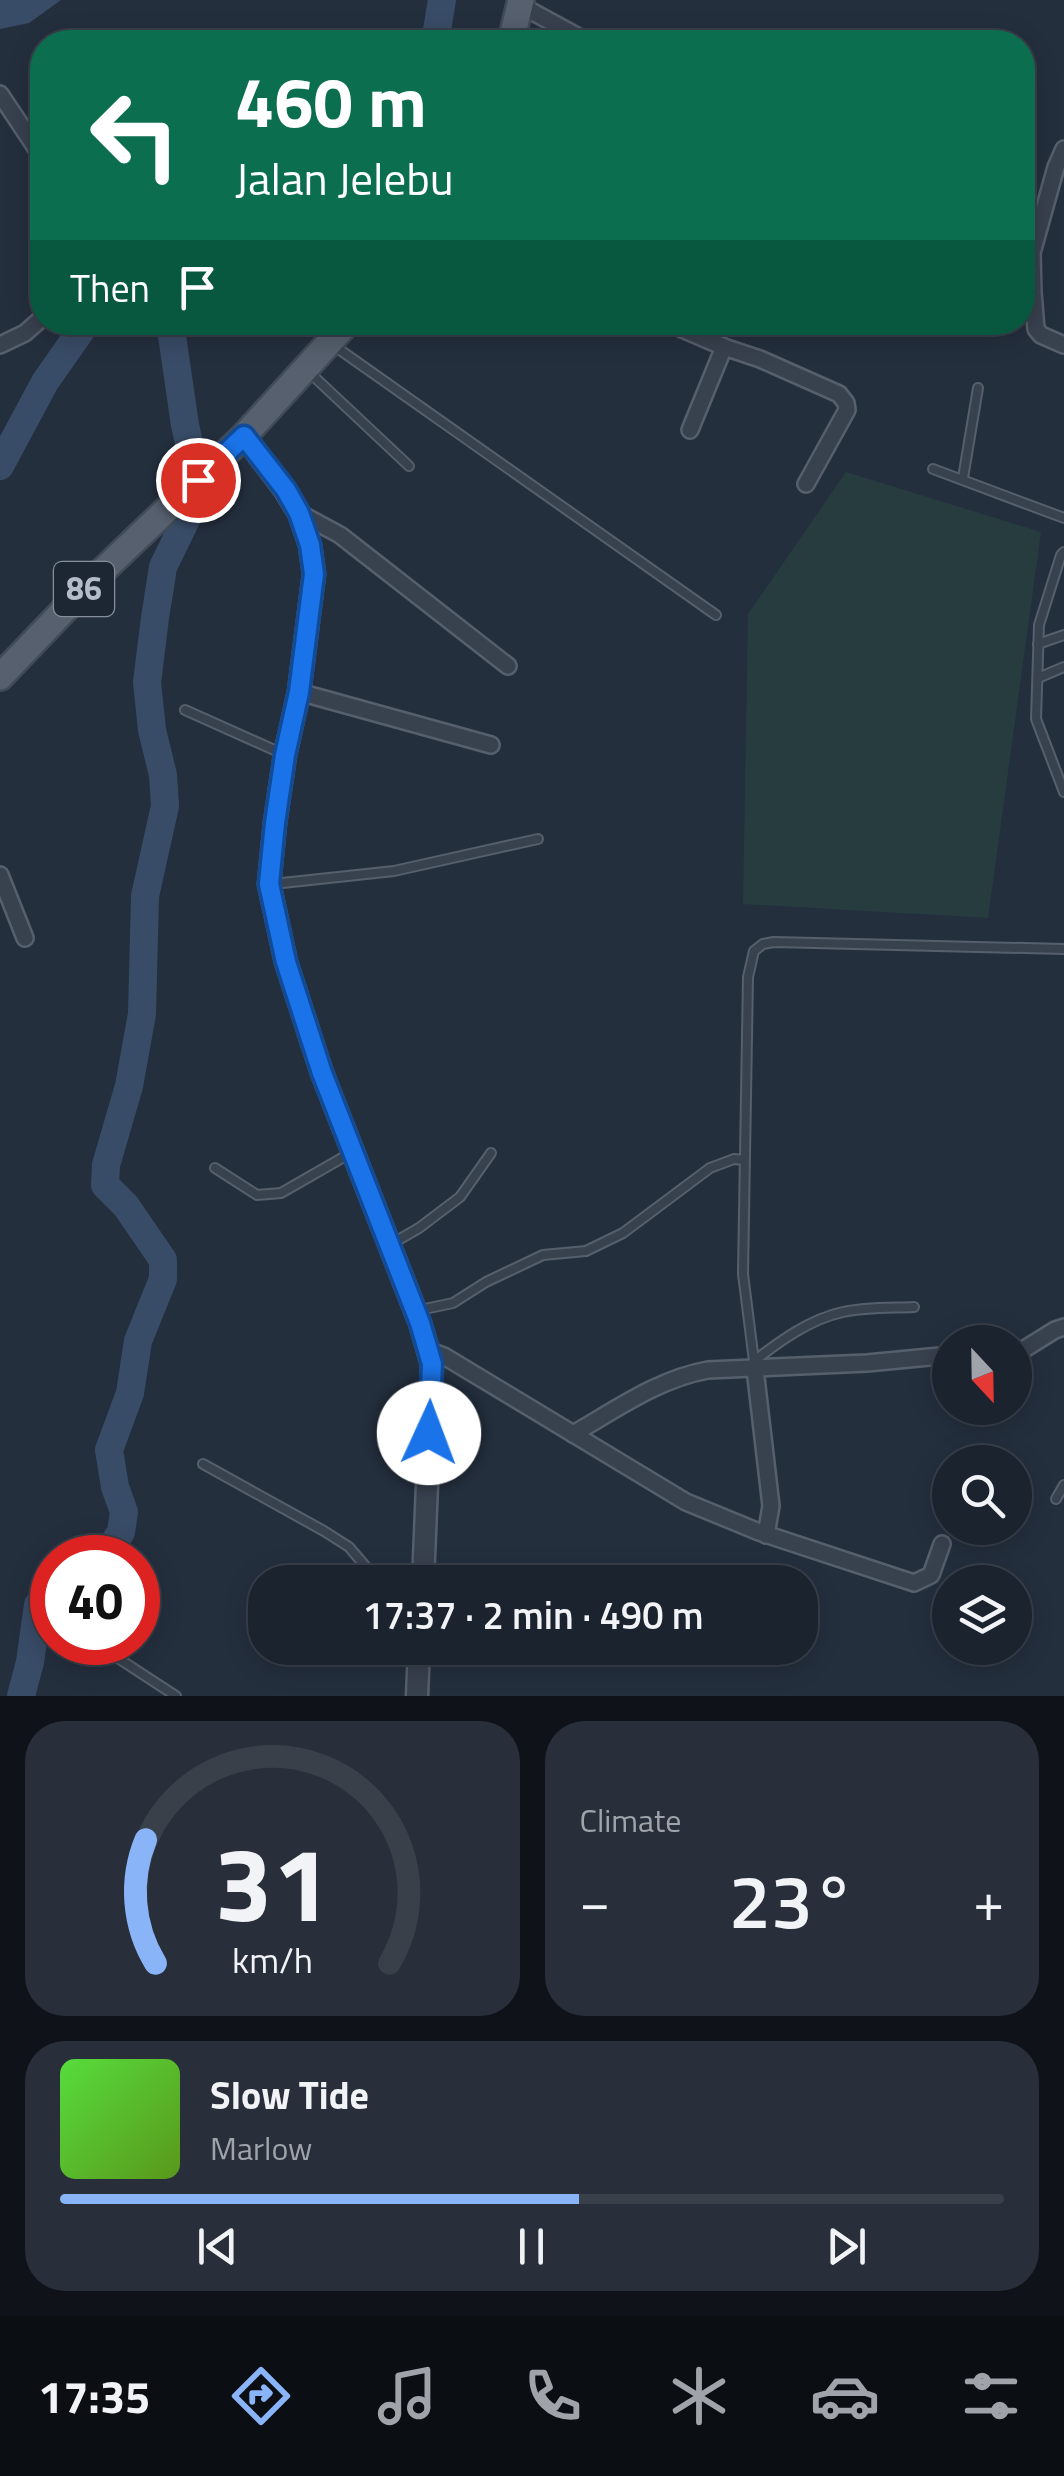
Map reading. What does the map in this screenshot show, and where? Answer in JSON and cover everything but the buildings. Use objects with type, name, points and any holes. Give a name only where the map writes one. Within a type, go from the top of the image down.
[{"type":"main road","points":[[514,30],[520,3]]},
{"type":"main road","name":"86","points":[[0,677],[41,631],[244,436],[336,335]]},
{"type":"street","points":[[520,3],[567,30]]},
{"type":"street","points":[[0,94],[30,139]]},
{"type":"street","points":[[1035,231],[1064,149]]},
{"type":"street","points":[[1035,317],[1040,335],[1064,345]]},
{"type":"street","points":[[0,345],[30,329]]},
{"type":"street","points":[[696,335],[838,394],[846,403],[847,410],[806,484]]},
{"type":"street","points":[[690,430],[724,347]]},
{"type":"street","points":[[244,436],[286,490],[310,545],[314,574],[269,884],[286,962],[322,1073],[415,1310],[432,1364],[423,1565]]},
{"type":"street","points":[[299,513],[340,535],[508,666]]},
{"type":"street","points":[[299,692],[491,745]]},
{"type":"street","points":[[0,875],[26,938]]},
{"type":"street","points":[[1032,1344],[1064,1328]]},
{"type":"street","points":[[428,1350],[686,1502],[766,1535],[914,1583],[931,1575],[942,1545]]},
{"type":"street","points":[[574,1434],[667,1380],[708,1370],[755,1365],[868,1364],[932,1357]]},
{"type":"street","points":[[755,1365],[771,1506],[766,1535]]},
{"type":"street","points":[[417,1696],[418,1665]]},
{"type":"lane","points":[[330,342],[716,615]]},
{"type":"lane","points":[[306,369],[409,466]]},
{"type":"lane","points":[[963,478],[978,388]]},
{"type":"lane","points":[[932,469],[1064,518]]},
{"type":"lane","points":[[1064,552],[1039,625],[1036,719],[1064,792]]},
{"type":"lane","points":[[1038,644],[1064,635]]},
{"type":"lane","points":[[1038,678],[1064,667]]},
{"type":"lane","points":[[185,710],[285,755]]},
{"type":"lane","points":[[269,884],[394,871],[538,839]]},
{"type":"lane","points":[[755,1365],[743,1274],[748,978],[754,951],[774,942],[1064,948]]},
{"type":"lane","points":[[216,1168],[257,1195],[281,1193],[353,1151]]},
{"type":"lane","points":[[389,1245],[460,1198],[491,1153]]},
{"type":"lane","points":[[415,1310],[453,1304],[486,1282],[543,1255],[586,1251],[623,1233],[710,1168],[734,1158],[744,1160]]},
{"type":"lane","points":[[755,1365],[773,1346],[815,1321],[845,1311],[914,1307]]},
{"type":"lane","points":[[203,1464],[324,1531],[348,1547],[364,1565]]},
{"type":"lane","points":[[1056,1499],[1064,1485]]},
{"type":"lane","points":[[129,1665],[176,1696]]},
{"type":"green space","points":[[846,472],[1041,532],[988,918],[743,904],[748,614]]},
{"type":"water","points":[[0,0],[61,0],[29,23],[0,29]]},
{"type":"waterway","points":[[437,30],[442,0]]},
{"type":"waterway","points":[[0,466],[45,382],[78,335]]},
{"type":"waterway","points":[[119,1535],[124,1512],[109,1450],[130,1393],[138,1341],[163,1279],[163,1260],[126,1206],[105,1185],[106,1165],[129,1086],[142,1014],[145,896],[165,806],[147,682],[155,618],[163,567],[200,491],[185,425],[172,335]]},
{"type":"waterway","points":[[21,1696],[30,1662]]},
{"type":"route","points":[[198,480],[244,436],[286,490],[310,545],[314,574],[269,884],[286,962],[322,1073],[420,1323],[432,1364],[429,1433]]}]
